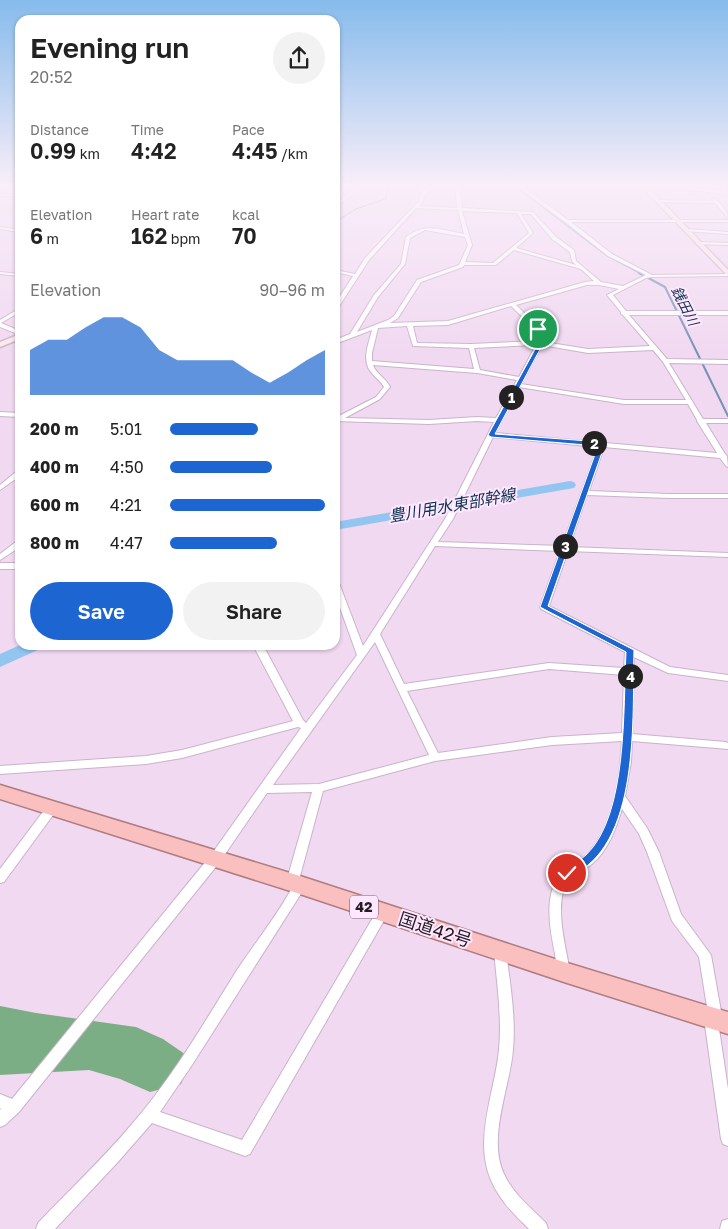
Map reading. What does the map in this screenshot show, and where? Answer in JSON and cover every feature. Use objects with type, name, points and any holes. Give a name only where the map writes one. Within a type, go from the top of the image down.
[{"type":"highway","name":"国道42号","points":[[0,792],[296,884],[564,972],[718,1020]]},
{"type":"main road","points":[[698,242],[728,274]]},
{"type":"main road","points":[[0,345],[15,338]]},
{"type":"street","points":[[340,300],[355,275],[384,240]]},
{"type":"street","points":[[353,334],[376,296],[403,264],[407,240]]},
{"type":"street","points":[[340,340],[378,326],[396,317],[420,281],[458,269],[470,245],[469,240]]},
{"type":"street","points":[[462,263],[494,264],[521,240]]},
{"type":"street","points":[[557,240],[572,251],[574,261],[599,283]]},
{"type":"street","points":[[591,240],[610,255],[651,276]]},
{"type":"street","points":[[698,242],[728,244]]},
{"type":"street","points":[[512,248],[583,269]]},
{"type":"street","points":[[340,272],[355,275]]},
{"type":"street","points":[[0,273],[15,274]]},
{"type":"street","points":[[728,274],[645,277],[610,296],[666,361],[728,465]]},
{"type":"street","points":[[378,326],[448,323],[584,284],[599,283],[623,288]]},
{"type":"street","points":[[0,1120],[14,1107],[215,859],[264,789],[303,725],[362,654],[449,519],[498,420],[543,338],[538,329],[513,305]]},
{"type":"street","points":[[623,313],[728,313]]},
{"type":"street","points":[[15,314],[0,324],[15,332]]},
{"type":"street","points":[[410,325],[415,346],[540,343],[593,351],[654,348]]},
{"type":"street","points":[[340,419],[384,393],[387,387],[384,380],[371,368],[368,355],[378,326]]},
{"type":"street","points":[[471,346],[477,371]]},
{"type":"street","points":[[666,361],[728,362]]},
{"type":"street","points":[[370,364],[477,371],[519,382],[624,402],[690,402]]},
{"type":"street","points":[[0,414],[15,415]]},
{"type":"street","points":[[340,421],[429,422],[477,419],[498,420]]},
{"type":"street","points":[[700,420],[725,421]]},
{"type":"street","points":[[491,435],[724,456]]},
{"type":"street","points":[[602,444],[544,607],[668,670],[728,678]]},
{"type":"street","points":[[0,488],[15,477]]},
{"type":"street","points":[[584,493],[728,496]]},
{"type":"street","points":[[433,544],[563,550],[728,554]]},
{"type":"street","points":[[0,558],[15,547]]},
{"type":"street","points":[[0,566],[15,566]]},
{"type":"street","points":[[340,596],[362,654]]},
{"type":"street","points":[[375,634],[435,757]]},
{"type":"street","points":[[261,650],[303,725]]},
{"type":"street","points":[[564,972],[556,923],[557,897],[561,880],[567,873],[589,860],[602,844],[610,829],[620,797],[627,737],[630,650]]},
{"type":"street","points":[[402,688],[549,666],[630,672]]},
{"type":"street","points":[[0,770],[146,760],[182,754],[303,725]]},
{"type":"street","points":[[264,789],[319,788],[435,757],[552,741],[627,737],[727,744]]},
{"type":"street","points":[[44,1229],[114,1156],[149,1115],[180,1072],[251,960],[286,911],[296,884],[319,788]]},
{"type":"street","points":[[620,797],[643,831],[653,852],[676,917],[705,955],[718,1020],[728,1139]]},
{"type":"street","points":[[0,878],[52,808]]},
{"type":"street","points":[[149,1115],[245,1150],[382,913]]},
{"type":"street","points":[[500,951],[506,1024],[506,1050],[489,1142],[495,1172],[510,1198],[540,1229]]},
{"type":"street","points":[[0,1101],[14,1107]]},
{"type":"green space","points":[[0,1006],[136,1027],[163,1039],[192,1059],[181,1084],[150,1092],[120,1079],[89,1070],[0,1075]]},
{"type":"waterway","name":"銭田川","points":[[586,240],[607,256],[641,274]]},
{"type":"waterway","name":"銭田川","points":[[639,273],[665,287],[728,416]]},
{"type":"waterway","name":"豊川用水東部幹線","points":[[340,525],[570,485]]},
{"type":"waterway","name":"豊川用水東部幹線","points":[[0,661],[23,650]]},
{"type":"route","points":[[538,329],[543,338],[491,435],[602,444],[544,607],[630,650],[627,737],[620,797],[610,829],[602,844],[589,860],[567,873]]}]
